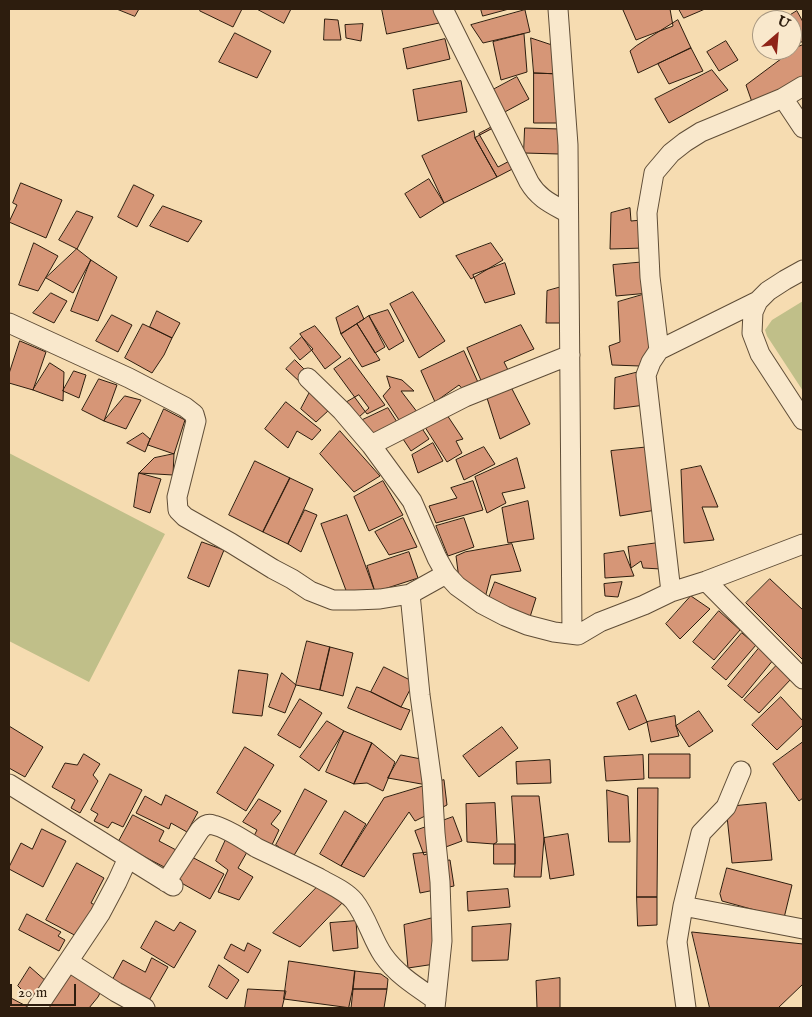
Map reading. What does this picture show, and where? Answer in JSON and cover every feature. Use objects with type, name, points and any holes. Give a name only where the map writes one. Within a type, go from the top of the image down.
[{"type":"street","points":[[443,9],[532,187],[541,198],[568,213]]},
{"type":"street","points":[[558,9],[568,145],[572,634]]},
{"type":"street","points":[[659,350],[650,277],[648,213],[654,173],[671,154],[701,132],[784,98],[803,86]]},
{"type":"street","points":[[784,98],[803,128]]},
{"type":"street","points":[[803,270],[768,291],[758,301],[752,312],[752,333],[760,354],[803,420]]},
{"type":"street","points":[[671,592],[646,375],[651,362],[659,350],[758,301]]},
{"type":"street","points":[[9,323],[128,378],[185,407],[194,414],[196,421],[177,497],[178,510],[185,517],[310,591],[333,600],[380,599],[410,594],[446,574]]},
{"type":"street","points":[[372,445],[465,397],[570,355]]},
{"type":"street","points":[[308,378],[342,411],[372,445],[412,501],[446,574],[457,586],[482,604],[527,625],[554,632],[578,634],[600,622],[671,592],[706,581],[803,544]]},
{"type":"street","points":[[706,581],[803,679]]},
{"type":"street","points":[[410,594],[420,695],[432,782],[440,882],[442,941],[435,1004]]},
{"type":"street","points":[[686,1008],[677,942],[683,906],[701,833],[726,807],[741,771]]},
{"type":"street","points":[[9,784],[169,884],[200,830],[206,825],[213,824],[221,828],[345,893],[359,908],[383,955],[395,970],[435,1004]]},
{"type":"street","points":[[37,1008],[100,914],[128,858]]},
{"type":"street","points":[[683,906],[803,929]]},
{"type":"street","points":[[69,962],[144,1008]]},
{"type":"shaded area","points":[[803,301],[803,391],[765,330],[772,320]]},
{"type":"shaded area","points":[[9,453],[165,534],[89,682],[9,641]]},
{"type":"building","points":[[117,9],[139,9],[135,16]]},
{"type":"building","points":[[201,9],[242,9],[233,27],[200,11]]},
{"type":"building","points":[[257,9],[291,9],[284,23]]},
{"type":"building","points":[[382,9],[442,9],[444,22],[387,34]]},
{"type":"building","points":[[481,9],[509,9],[483,16]]},
{"type":"building","points":[[670,9],[673,26],[636,40],[623,10]]},
{"type":"building","points":[[679,9],[705,9],[684,18]]},
{"type":"building","points":[[525,10],[530,32],[483,43],[471,25]]},
{"type":"building","points":[[325,19],[338,20],[341,40],[324,40]]},
{"type":"building","points":[[678,20],[691,48],[638,73],[630,51]]},
{"type":"building","points":[[802,20],[803,22],[802,42]]},
{"type":"building","points":[[363,24],[361,41],[346,38],[345,25]]},
{"type":"building","points":[[235,33],[271,51],[257,78],[219,62]]},
{"type":"building","points":[[524,34],[527,72],[501,80],[493,42]]},
{"type":"building","points":[[531,38],[561,48],[561,74],[534,73]]},
{"type":"building","points":[[445,39],[450,59],[407,69],[403,49]]},
{"type":"building","points":[[726,41],[738,60],[719,71],[707,52]]},
{"type":"building","points":[[802,45],[803,77],[753,105],[746,85],[780,60],[802,60]]},
{"type":"building","points":[[691,48],[703,71],[669,84],[658,64]]},
{"type":"building","points":[[712,70],[728,90],[669,123],[655,99]]},
{"type":"building","points":[[534,73],[561,74],[560,123],[534,123]]},
{"type":"building","points":[[517,77],[529,99],[501,114],[489,92]]},
{"type":"building","points":[[461,81],[467,112],[418,121],[413,90]]},
{"type":"building","points":[[501,122],[519,156],[498,167],[479,134]]},
{"type":"building","points":[[503,123],[524,163],[497,177],[475,138]]},
{"type":"building","points":[[525,128],[560,129],[559,154],[524,153]]},
{"type":"building","points":[[474,131],[475,138],[497,177],[444,203],[422,156]]},
{"type":"building","points":[[429,179],[444,203],[420,218],[405,194]]},
{"type":"building","points":[[21,183],[62,200],[46,238],[9,222],[17,205],[13,203]]},
{"type":"building","points":[[134,185],[154,195],[137,227],[118,217]]},
{"type":"building","points":[[163,206],[202,221],[188,242],[150,226]]},
{"type":"building","points":[[630,208],[631,221],[642,220],[644,248],[610,249],[611,213]]},
{"type":"building","points":[[77,211],[93,217],[77,249],[59,240]]},
{"type":"building","points":[[34,243],[58,256],[38,291],[19,285]]},
{"type":"building","points":[[491,243],[503,260],[471,279],[456,256]]},
{"type":"building","points":[[77,249],[91,260],[73,293],[46,278]]},
{"type":"building","points":[[91,260],[117,277],[98,321],[71,311]]},
{"type":"building","points":[[646,262],[649,293],[616,296],[613,265]]},
{"type":"building","points":[[505,263],[515,294],[485,303],[473,275]]},
{"type":"building","points":[[565,286],[566,323],[546,323],[547,291]]},
{"type":"building","points":[[413,292],[445,341],[419,358],[390,304]]},
{"type":"building","points":[[51,293],[67,301],[54,323],[33,313]]},
{"type":"building","points":[[649,293],[649,349],[640,366],[612,365],[609,346],[620,342],[618,302]]},
{"type":"building","points":[[358,306],[364,319],[341,334],[336,318]]},
{"type":"building","points":[[388,310],[404,341],[389,350],[369,316]]},
{"type":"building","points":[[157,311],[180,323],[172,338],[150,327]]},
{"type":"building","points":[[112,315],[132,325],[118,352],[96,341]]},
{"type":"building","points":[[369,316],[385,347],[375,353],[357,324]]},
{"type":"building","points":[[143,324],[172,338],[152,373],[125,358]]},
{"type":"building","points":[[357,324],[380,360],[362,367],[341,334]]},
{"type":"building","points":[[521,325],[534,349],[504,362],[511,376],[483,385],[467,348]]},
{"type":"building","points":[[315,326],[341,357],[325,369],[300,334]]},
{"type":"building","points":[[302,337],[313,349],[300,360],[290,348]]},
{"type":"building","points":[[20,341],[46,352],[33,390],[9,383],[9,374]]},
{"type":"building","points":[[464,351],[481,389],[466,393],[459,385],[435,402],[421,371]]},
{"type":"building","points":[[350,358],[385,405],[367,414],[334,369]]},
{"type":"building","points":[[295,360],[307,372],[301,383],[286,369]]},
{"type":"building","points":[[50,363],[64,372],[63,401],[33,390]]},
{"type":"building","points":[[74,371],[86,375],[79,398],[63,391]]},
{"type":"building","points":[[639,372],[645,405],[614,409],[615,378]]},
{"type":"building","points":[[387,376],[402,380],[414,391],[401,391],[421,417],[407,432],[383,396],[390,388]]},
{"type":"building","points":[[99,379],[117,385],[104,421],[82,410]]},
{"type":"building","points":[[312,388],[329,410],[316,422],[301,409]]},
{"type":"building","points":[[512,389],[530,424],[500,439],[487,398]]},
{"type":"building","points":[[359,395],[369,408],[359,417],[347,402]]},
{"type":"building","points":[[125,396],[141,400],[126,429],[104,421]]},
{"type":"building","points":[[286,402],[321,430],[312,440],[297,431],[288,448],[265,429]]},
{"type":"building","points":[[388,408],[397,422],[370,444],[354,424]]},
{"type":"building","points":[[164,409],[185,420],[174,454],[148,445]]},
{"type":"building","points":[[445,412],[463,439],[456,441],[462,453],[447,462],[423,424]]},
{"type":"building","points":[[419,424],[429,439],[411,451],[401,436]]},
{"type":"building","points":[[340,431],[380,476],[354,492],[320,454]]},
{"type":"building","points":[[143,433],[150,439],[145,452],[127,443]]},
{"type":"building","points":[[433,443],[443,461],[418,473],[412,455]]},
{"type":"building","points":[[484,447],[495,464],[464,480],[456,460]]},
{"type":"building","points":[[650,447],[656,510],[620,516],[611,451]]},
{"type":"building","points":[[174,454],[173,475],[139,473],[154,458]]},
{"type":"building","points":[[517,458],[525,488],[502,493],[506,503],[487,513],[475,477]]},
{"type":"building","points":[[255,461],[290,478],[263,532],[229,515]]},
{"type":"building","points":[[701,466],[718,507],[702,507],[714,540],[684,543],[681,470]]},
{"type":"building","points":[[139,473],[161,479],[150,513],[134,507]]},
{"type":"building","points":[[290,478],[313,489],[288,544],[263,532]]},
{"type":"building","points":[[383,481],[403,515],[369,531],[354,497]]},
{"type":"building","points":[[473,481],[483,510],[436,523],[429,506],[457,498],[451,488]]},
{"type":"building","points":[[528,501],[534,539],[508,543],[502,508]]},
{"type":"building","points":[[305,510],[317,515],[301,552],[288,544]]},
{"type":"building","points":[[347,515],[375,592],[350,601],[321,524]]},
{"type":"building","points":[[403,518],[417,547],[389,555],[375,532]]},
{"type":"building","points":[[464,518],[474,547],[448,556],[436,526]]},
{"type":"building","points":[[202,542],[224,550],[209,587],[188,578]]},
{"type":"building","points":[[658,543],[661,569],[643,568],[641,561],[631,568],[628,547]]},
{"type":"building","points":[[512,544],[521,571],[491,575],[485,598],[459,579],[456,556],[465,552]]},
{"type":"building","points":[[624,551],[634,576],[605,578],[604,554]]},
{"type":"building","points":[[409,552],[418,578],[375,592],[367,566]]},
{"type":"building","points":[[770,579],[803,610],[803,660],[746,603]]},
{"type":"building","points":[[495,582],[536,598],[530,617],[487,603]]},
{"type":"building","points":[[622,582],[618,597],[605,596],[604,584]]},
{"type":"building","points":[[691,596],[710,609],[680,639],[666,624]]},
{"type":"building","points":[[719,611],[740,630],[714,660],[693,642]]},
{"type":"building","points":[[742,633],[756,645],[726,680],[712,668]]},
{"type":"building","points":[[307,641],[330,647],[320,690],[296,685]]},
{"type":"building","points":[[330,647],[353,653],[343,696],[320,690]]},
{"type":"building","points":[[760,647],[774,659],[742,698],[728,686]]},
{"type":"building","points":[[777,665],[791,679],[759,713],[744,700]]},
{"type":"building","points":[[384,667],[414,682],[401,707],[371,692]]},
{"type":"building","points":[[239,670],[268,674],[262,716],[233,713]]},
{"type":"building","points":[[282,673],[296,685],[285,713],[269,707]]},
{"type":"building","points":[[357,687],[410,710],[401,730],[348,708]]},
{"type":"building","points":[[636,695],[647,722],[629,730],[617,703]]},
{"type":"building","points":[[781,697],[803,721],[803,725],[777,750],[752,725]]},
{"type":"building","points":[[300,699],[322,713],[300,748],[278,735]]},
{"type":"building","points":[[699,711],[713,731],[689,747],[676,726]]},
{"type":"building","points":[[675,716],[679,736],[651,742],[647,722]]},
{"type":"building","points":[[327,721],[344,731],[319,771],[300,757]]},
{"type":"building","points":[[9,726],[43,747],[25,777],[9,768]]},
{"type":"building","points":[[502,727],[518,748],[479,777],[463,756]]},
{"type":"building","points":[[344,731],[372,743],[354,784],[326,772]]},
{"type":"building","points":[[803,742],[803,798],[799,801],[773,764]]},
{"type":"building","points":[[372,743],[395,762],[383,791],[367,783],[354,784]]},
{"type":"building","points":[[245,747],[274,765],[246,811],[217,793]]},
{"type":"building","points":[[84,754],[100,764],[93,775],[98,781],[80,813],[71,808],[75,800],[52,787],[65,763],[77,765]]},
{"type":"building","points":[[649,754],[690,754],[690,778],[649,778]]},
{"type":"building","points":[[401,755],[431,761],[427,785],[388,778]]},
{"type":"building","points":[[643,755],[644,779],[606,781],[604,757]]},
{"type":"building","points":[[550,760],[551,783],[517,784],[516,762]]},
{"type":"building","points":[[110,774],[142,790],[123,827],[112,822],[108,828],[94,821],[98,814],[91,810]]},
{"type":"building","points":[[444,780],[447,805],[415,821],[409,812],[364,877],[341,866],[384,798]]},
{"type":"building","points":[[638,788],[658,788],[657,897],[637,897]]},
{"type":"building","points":[[305,789],[327,801],[293,857],[276,845]]},
{"type":"building","points":[[607,790],[628,796],[630,842],[609,842]]},
{"type":"building","points":[[166,795],[198,812],[187,832],[171,823],[169,829],[136,813],[145,796],[161,805]]},
{"type":"building","points":[[512,796],[539,796],[544,838],[541,877],[514,877],[515,844]]},
{"type":"building","points":[[259,799],[281,811],[271,824],[279,830],[270,849],[252,840],[257,830],[243,822]]},
{"type":"building","points":[[495,803],[497,842],[494,844],[467,842],[466,804]]},
{"type":"building","points":[[766,803],[772,860],[732,863],[726,807]]},
{"type":"building","points":[[345,811],[366,824],[341,866],[320,854]]},
{"type":"building","points":[[133,815],[164,831],[159,841],[178,851],[168,869],[118,843]]},
{"type":"building","points":[[453,817],[462,841],[424,855],[415,831]]},
{"type":"building","points":[[42,829],[66,841],[43,887],[9,869],[21,843],[32,849]]},
{"type":"building","points":[[229,833],[251,845],[238,868],[253,877],[239,900],[218,892],[228,870],[216,861]]},
{"type":"building","points":[[568,834],[574,875],[550,879],[544,838]]},
{"type":"building","points":[[494,844],[515,844],[515,864],[494,864]]},
{"type":"building","points":[[432,852],[432,862],[450,860],[454,886],[420,893],[413,854]]},
{"type":"building","points":[[190,856],[224,874],[210,899],[176,880]]},
{"type":"building","points":[[77,863],[104,878],[91,903],[99,907],[82,939],[46,920]]},
{"type":"building","points":[[727,868],[792,885],[784,918],[722,901],[720,894]]},
{"type":"building","points":[[322,882],[346,899],[300,947],[273,933]]},
{"type":"building","points":[[508,889],[510,907],[468,911],[467,892]]},
{"type":"building","points":[[637,897],[657,897],[657,925],[638,926]]},
{"type":"building","points":[[27,914],[61,932],[58,936],[65,940],[59,951],[19,930]]},
{"type":"building","points":[[433,918],[435,964],[408,968],[404,925]]},
{"type":"building","points":[[156,921],[174,931],[180,922],[196,931],[174,968],[141,948]]},
{"type":"building","points":[[356,921],[358,948],[333,951],[330,923]]},
{"type":"building","points":[[511,924],[508,960],[472,961],[472,927]]},
{"type":"building","points":[[692,932],[803,944],[803,984],[778,1008],[710,1008]]},
{"type":"building","points":[[248,943],[261,950],[248,973],[224,958],[231,944],[244,951]]},
{"type":"building","points":[[152,958],[168,967],[147,1004],[110,984],[123,960],[145,972]]},
{"type":"building","points":[[289,961],[355,971],[351,1008],[284,999]]},
{"type":"building","points":[[219,965],[239,980],[227,999],[209,987]]},
{"type":"building","points":[[30,967],[47,982],[34,1002],[18,986]]},
{"type":"building","points":[[71,968],[100,993],[98,997],[89,1008],[44,1008]]},
{"type":"building","points":[[355,971],[381,974],[388,979],[387,989],[353,989]]},
{"type":"building","points":[[560,978],[560,1008],[537,1008],[536,981]]},
{"type":"building","points":[[248,989],[286,991],[282,1008],[245,1008]]},
{"type":"building","points":[[353,989],[387,989],[384,1008],[349,1008]]},
{"type":"building","points":[[9,997],[30,1008],[9,1008]]}]
